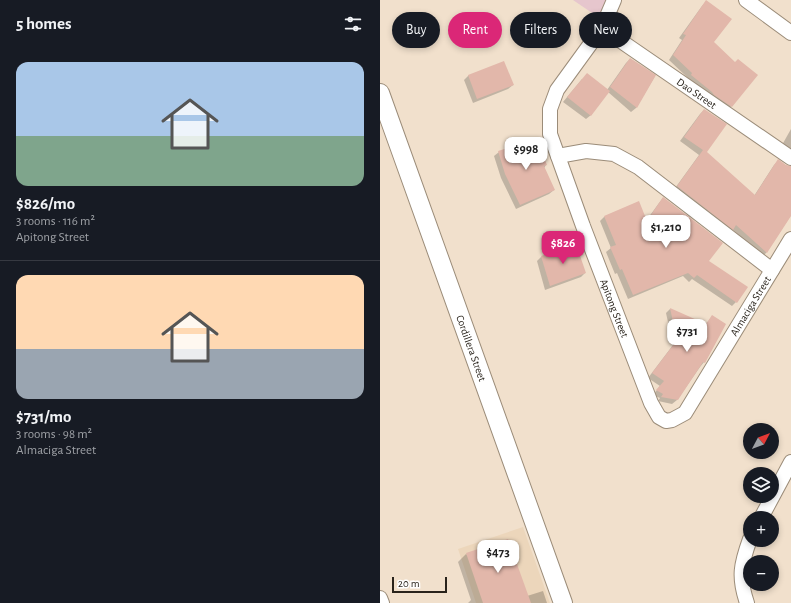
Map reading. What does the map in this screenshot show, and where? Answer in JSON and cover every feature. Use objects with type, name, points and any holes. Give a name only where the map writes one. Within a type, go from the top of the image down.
[{"type":"street","name":"Apitong Street","points":[[609,12],[614,0]]},
{"type":"street","points":[[746,0],[791,33]]},
{"type":"street","name":"Apitong Street","points":[[587,48],[557,90],[550,109],[550,134],[583,226],[651,404],[659,417],[666,421],[672,420],[685,413]]},
{"type":"street","name":"Dao Street","points":[[631,48],[791,158]]},
{"type":"street","name":"Cordillera Street","points":[[380,93],[563,603]]},
{"type":"street","points":[[558,156],[586,151],[614,154],[638,167],[772,270]]},
{"type":"street","name":"Almaciga Street","points":[[685,413],[791,239]]},
{"type":"street","points":[[765,511],[791,462]]},
{"type":"street","points":[[747,547],[741,573],[742,590],[747,603]]},
{"type":"street","points":[[380,598],[381,603]]},
{"type":"shaded area","points":[[573,0],[609,0],[604,12],[591,12]]},
{"type":"shaded area","points":[[523,527],[550,603],[476,603],[458,549]]},
{"type":"building","points":[[706,0],[732,19],[714,42],[735,62],[738,59],[758,75],[732,107],[714,95],[691,75],[692,73],[673,55],[686,35],[683,34]]},
{"type":"building","points":[[630,58],[656,75],[637,108],[610,87]]},
{"type":"building","points":[[504,61],[514,85],[477,99],[468,75]]},
{"type":"building","points":[[587,73],[610,91],[591,116],[567,97]]},
{"type":"building","points":[[704,109],[727,124],[707,152],[755,195],[778,159],[786,165],[791,166],[791,216],[767,253],[736,225],[733,230],[677,186],[703,150],[684,137]]},
{"type":"building","points":[[536,139],[547,165],[544,166],[555,190],[520,205],[505,174],[498,151]]},
{"type":"building","points":[[663,197],[723,243],[709,261],[748,287],[737,303],[697,275],[694,278],[688,273],[633,295],[622,269],[620,270],[610,247],[616,245],[604,216],[639,201],[647,221]]},
{"type":"building","points":[[576,244],[586,273],[550,286],[541,256]]},
{"type":"building","points":[[670,308],[706,324],[712,315],[726,324],[705,363],[703,362],[678,400],[661,397],[663,394],[656,390],[664,381],[652,373],[677,340]]},
{"type":"building","points":[[508,539],[531,603],[483,603],[466,553]]}]
